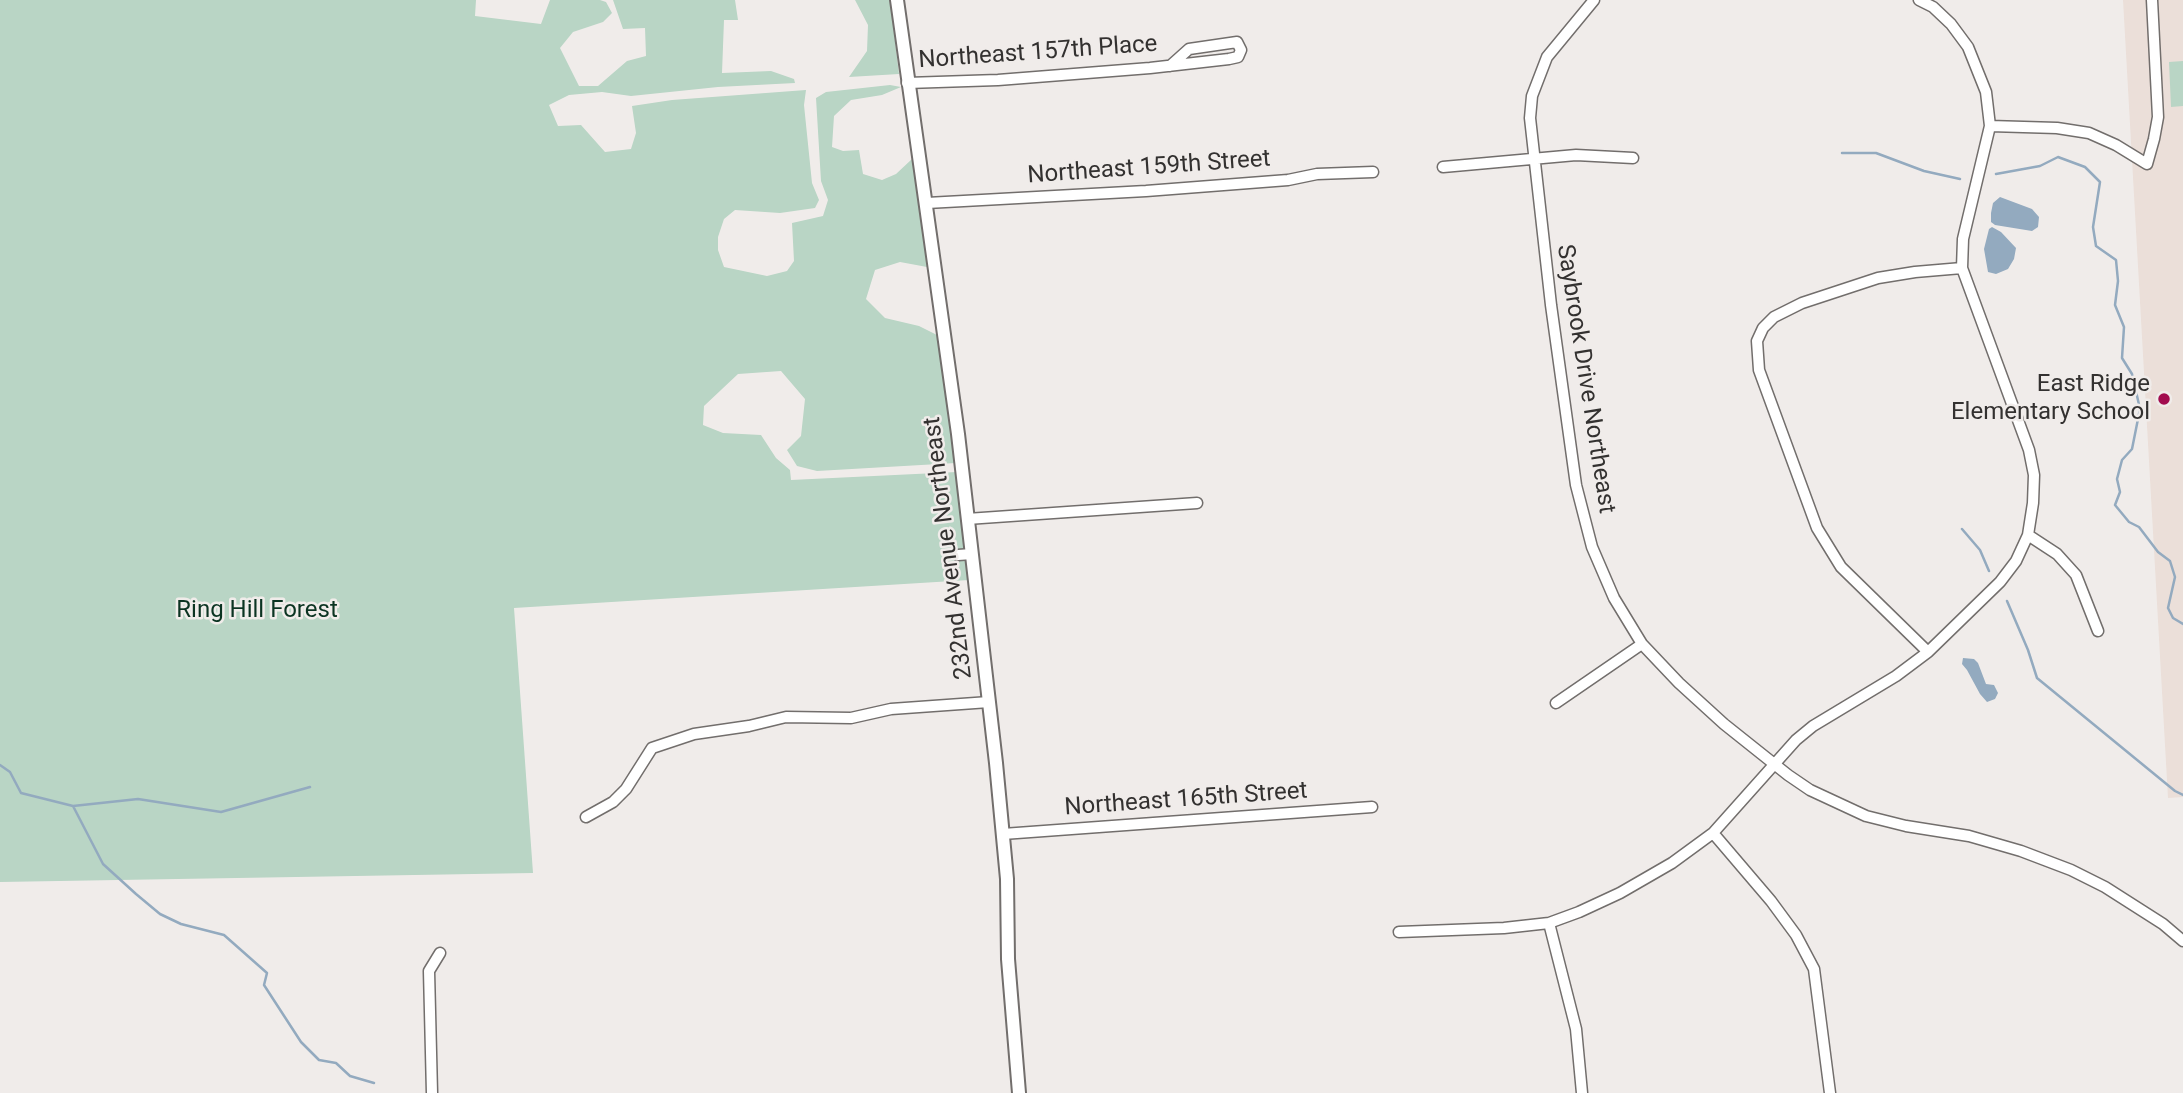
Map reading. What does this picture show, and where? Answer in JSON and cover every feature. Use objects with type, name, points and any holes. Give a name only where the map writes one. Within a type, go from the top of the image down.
[{"type":"street","name":"232nd Avenue Northeast","points":[[897,0],[927,203],[989,702],[1003,834],[1010,997],[1019,1093]]},
{"type":"street","name":"Saybrook Drive Northeast","points":[[1594,0],[1547,57],[1540,75],[1532,96],[1530,118],[1533,159],[1576,485],[1592,547],[1614,598],[1642,644],[1679,682],[1776,765],[1810,790],[1867,816],[1906,826],[1969,836],[2021,850],[2071,870],[2105,887],[2163,924],[2183,941]]},
{"type":"street","points":[[1399,932],[1504,928],[1549,923],[1619,893],[1672,863],[1713,833],[1796,740],[1813,726],[1896,676],[1928,652],[2000,582],[2015,561],[2028,535],[2034,475],[2029,450],[1962,268],[1963,239],[1990,126],[1986,92],[1968,47],[1951,24],[1933,7],[1919,0]]},
{"type":"street","points":[[1990,126],[2057,128],[2090,133],[2147,164],[2158,117],[2152,0]]},
{"type":"street","name":"Northeast 157th Place","points":[[908,83],[998,80],[1170,66],[1238,57],[1241,50],[1237,43],[1189,49],[1170,66]]},
{"type":"street","points":[[1443,167],[1576,155],[1633,158]]},
{"type":"street","name":"Northeast 159th Street","points":[[927,203],[1146,191],[1289,180],[1317,174],[1373,172]]},
{"type":"street","points":[[1928,652],[1841,568],[1817,528],[1759,370],[1757,341],[1763,328],[1774,317],[1802,303],[1878,278],[1962,268]]},
{"type":"street","points":[[967,519],[1197,503]]},
{"type":"street","points":[[2028,535],[2057,554],[2076,575],[2098,631]]},
{"type":"street","points":[[958,555],[972,554]]},
{"type":"street","points":[[1556,703],[1642,644]]},
{"type":"street","points":[[586,817],[613,802],[626,789],[652,748],[694,734],[786,717],[851,718],[891,709],[989,702]]},
{"type":"street","name":"Northeast 165th Street","points":[[1003,834],[1372,807]]},
{"type":"street","points":[[1713,833],[1777,909],[1796,935],[1814,969],[1830,1093]]},
{"type":"street","points":[[1549,923],[1576,1029],[1582,1093]]},
{"type":"street","points":[[432,1093],[429,971],[440,953]]},
{"type":"shaded area","name":"East Ridge Elementary School","points":[[2123,0],[2183,0],[2183,797],[2168,798]]},
{"type":"green space","name":"Ring Hill Forest","points":[[0,0],[476,0],[475,16],[541,24],[550,0],[600,0],[606,2],[612,13],[603,22],[573,32],[560,48],[579,86],[598,86],[627,61],[646,56],[645,28],[623,29],[613,0],[735,0],[738,20],[724,20],[722,73],[771,71],[794,79],[795,83],[631,96],[602,92],[569,95],[549,105],[558,126],[581,125],[605,152],[631,149],[636,133],[632,106],[672,100],[806,90],[804,105],[812,183],[819,200],[815,208],[780,213],[735,210],[724,219],[718,237],[718,250],[724,267],[767,276],[787,271],[794,261],[792,223],[823,216],[828,200],[821,181],[816,98],[826,92],[890,85],[901,87],[882,95],[851,100],[834,116],[832,147],[843,151],[859,150],[863,174],[882,180],[896,174],[912,159],[927,267],[900,262],[875,270],[866,299],[885,318],[919,326],[937,335],[956,463],[817,471],[797,466],[787,450],[801,436],[805,399],[781,371],[738,374],[704,406],[703,425],[723,433],[761,435],[776,458],[790,470],[791,480],[957,472],[969,580],[514,608],[533,873],[0,882]]},
{"type":"green space","points":[[855,0],[890,0],[899,74],[849,77],[867,51],[868,25]]},
{"type":"green space","points":[[2183,61],[2183,106],[2171,107],[2169,62]]},
{"type":"water","points":[[2000,197],[2032,209],[2039,217],[2038,227],[2032,231],[1991,222],[1993,203]]},
{"type":"water","points":[[1992,227],[2001,232],[2016,248],[2008,269],[1996,274],[1988,272],[1984,249],[1989,229]]},
{"type":"water","points":[[1963,658],[1974,659],[1978,663],[1986,684],[1994,685],[1998,693],[1995,699],[1987,702],[1980,694],[1962,664]]},
{"type":"waterway","points":[[1842,153],[1876,153],[1924,171],[1960,179]]},
{"type":"waterway","points":[[1996,174],[2040,166],[2058,157],[2085,167],[2100,182],[2093,227],[2096,246],[2116,260],[2118,281],[2115,305],[2124,327],[2122,358],[2132,374],[2140,409],[2132,449],[2122,460],[2117,479],[2120,492],[2115,505],[2129,522],[2139,527],[2158,552],[2170,561],[2175,577],[2168,608],[2173,618],[2183,624]]},
{"type":"waterway","points":[[1962,529],[1980,550],[1989,571]]},
{"type":"waterway","points":[[2007,601],[2037,678],[2183,795]]},
{"type":"waterway","points":[[0,765],[10,772],[21,793],[73,806],[138,799],[221,812],[310,787]]},
{"type":"waterway","points":[[73,806],[103,864],[160,914],[181,924],[224,935],[267,973],[264,985],[301,1042],[319,1060],[336,1063],[350,1076],[374,1083]]},
{"type":"place","name":"East Ridge Elementary School","points":[[2164,399]]}]
